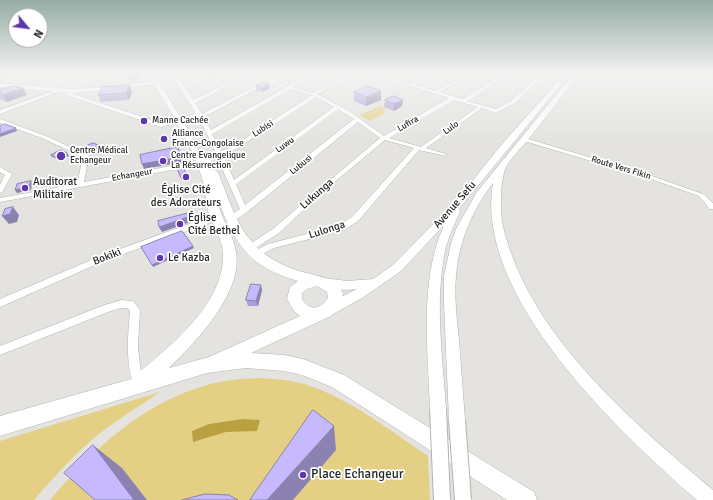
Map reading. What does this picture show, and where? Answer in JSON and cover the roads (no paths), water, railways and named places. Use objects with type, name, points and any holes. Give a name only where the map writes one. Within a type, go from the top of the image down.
[{"type":"highway","points":[[139,384],[165,362],[204,321],[228,274],[230,260],[226,239],[212,205],[206,161],[179,121],[165,97]]},
{"type":"highway","points":[[168,97],[200,142],[206,161],[239,237],[251,252],[274,268],[294,276],[321,281],[333,288],[336,297],[332,306],[324,312],[207,365]]},
{"type":"highway","points":[[321,281],[310,282],[298,288],[294,299],[295,305],[305,312],[312,314],[324,312]]},
{"type":"highway","points":[[267,362],[257,353],[261,345],[270,336]]},
{"type":"highway","points":[[0,426],[207,365],[246,360],[303,367],[338,381],[526,500]]},
{"type":"main road","name":"Avenue Sefu","points":[[324,312],[358,295],[397,268],[507,151],[548,97]]},
{"type":"main road","name":"Avenue Sefu","points":[[507,151],[524,139],[557,97]]},
{"type":"main road","points":[[507,151],[497,184],[498,228],[510,268],[531,308],[560,350],[598,395],[669,465],[711,500]]},
{"type":"main road","points":[[463,500],[450,304],[453,258],[461,229],[474,204],[502,166]]},
{"type":"main road","points":[[442,500],[434,317],[436,274],[438,256],[444,236],[460,202]]},
{"type":"main road","points":[[321,281],[347,286],[377,282]]},
{"type":"street","points":[[0,112],[41,97]]},
{"type":"street","points":[[78,97],[161,125],[179,121]]},
{"type":"street","points":[[189,97],[210,134],[244,210]]},
{"type":"street","points":[[192,102],[202,97]]},
{"type":"street","points":[[200,117],[237,97]]},
{"type":"street","points":[[210,134],[273,97]]},
{"type":"street","name":"Lubisi","points":[[206,161],[234,148],[310,97]]},
{"type":"street","points":[[321,97],[358,119],[384,138],[444,155]]},
{"type":"street","points":[[463,101],[469,97]]},
{"type":"street","points":[[453,98],[496,111],[514,102],[518,97]]},
{"type":"street","name":"Lufira","points":[[384,138],[453,98]]},
{"type":"street","name":"Luwu","points":[[232,184],[337,107]]},
{"type":"street","name":"Lulo","points":[[419,148],[481,107]]},
{"type":"street","name":"Lubusi","points":[[231,219],[358,119]]},
{"type":"street","points":[[0,121],[44,137],[86,156],[80,186]]},
{"type":"street","name":"Lukunga","points":[[251,252],[384,138]]},
{"type":"street","name":"Route Vers Fikin","points":[[524,139],[676,186],[701,195],[713,207]]},
{"type":"street","name":"Lulonga","points":[[251,252],[342,228],[349,224],[419,148]]},
{"type":"street","name":"Echangeur","points":[[0,200],[206,161]]},
{"type":"street","points":[[0,169],[9,174],[0,191]]},
{"type":"street","name":"Bokiki","points":[[0,303],[101,259],[216,217]]},
{"type":"street","points":[[0,351],[105,309],[121,304],[130,304],[135,310],[132,336],[133,359],[139,384]]},
{"type":"place","name":"Manne Cachée","points":[[144,121]]},
{"type":"place","name":"Alliance Franco-Congolaise","points":[[164,139]]},
{"type":"place","name":"Centre Médical Echangeur","points":[[61,156]]},
{"type":"place","name":"Centre Evangelique La Résurrection","points":[[163,161]]},
{"type":"place","name":"Église Cité des Adorateurs","points":[[186,177]]},
{"type":"place","name":"Auditorat Militaire","points":[[25,188]]},
{"type":"place","name":"Église Cité Bethel","points":[[180,224]]},
{"type":"place","name":"Le Kazba","points":[[160,258]]},
{"type":"place","name":"Place Echangeur","points":[[303,475]]}]
